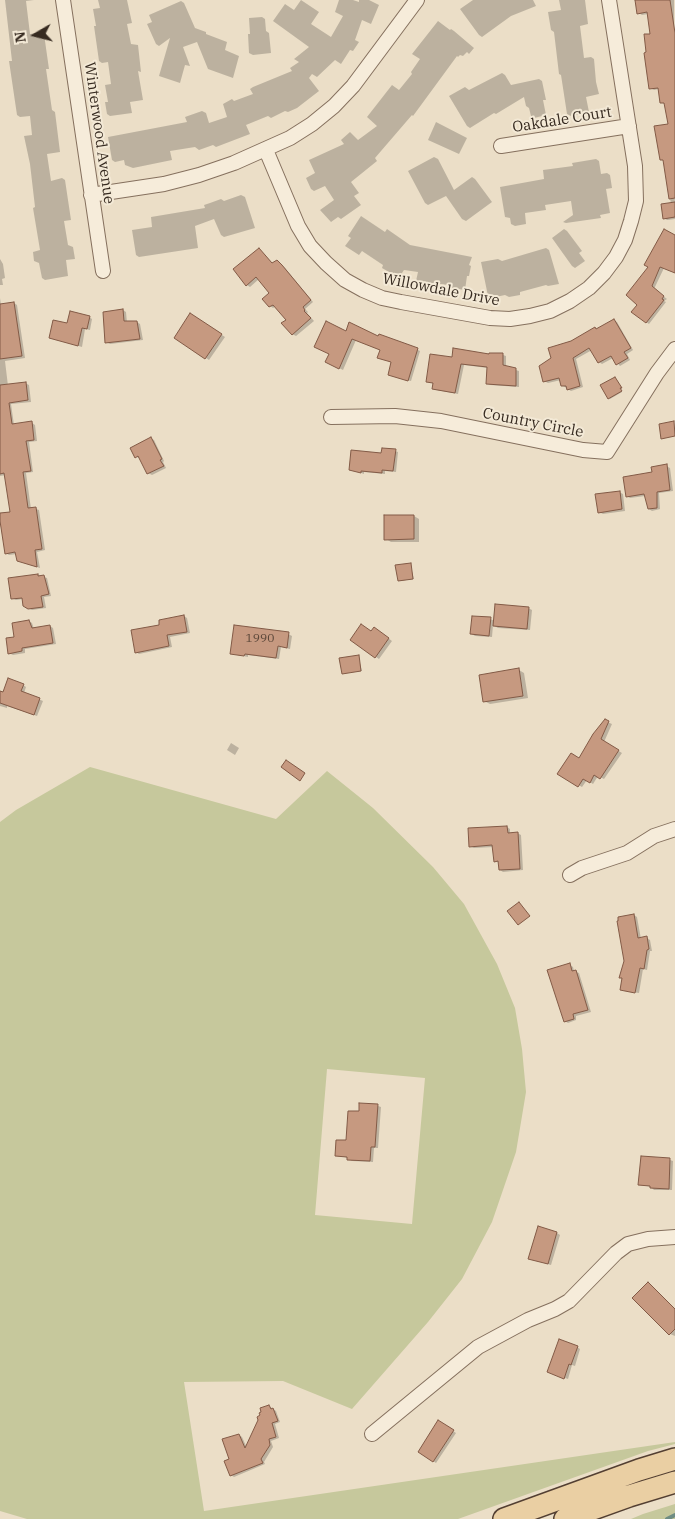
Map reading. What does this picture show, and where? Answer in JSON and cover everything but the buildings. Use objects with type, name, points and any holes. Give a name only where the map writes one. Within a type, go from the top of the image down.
[{"type":"main road","points":[[504,1519],[639,1470],[675,1459]]},
{"type":"main road","points":[[565,1519],[628,1496],[675,1482]]},
{"type":"main road","points":[[528,1519],[589,1488]]},
{"type":"street","name":"Winterwood Avenue","points":[[63,0],[103,271]]},
{"type":"street","points":[[91,195],[164,184],[199,175],[266,150],[290,138],[312,124],[334,106],[353,86],[416,0]]},
{"type":"street","name":"Willowdale Drive","points":[[266,150],[298,226],[310,246],[326,264],[345,280],[382,298],[490,318],[510,319],[550,311],[570,301],[589,288],[604,273],[616,257],[632,222],[636,201],[636,174],[610,0]]},
{"type":"street","name":"Oakdale Court","points":[[501,146],[629,126]]},
{"type":"street","name":"Country Circle","points":[[331,417],[361,415],[414,418],[454,424],[583,450],[607,452],[657,373],[675,349]]},
{"type":"street","points":[[570,875],[582,868],[627,853],[654,836],[675,828]]},
{"type":"street","points":[[372,1434],[478,1347],[528,1320],[570,1301],[580,1293],[616,1253],[628,1244],[648,1239],[675,1237]]},
{"type":"green space","points":[[90,767],[276,819],[327,771],[373,808],[433,867],[464,904],[497,964],[515,1008],[522,1049],[526,1092],[516,1152],[492,1222],[462,1279],[428,1322],[352,1409],[283,1381],[184,1382],[204,1511],[675,1442],[675,1444],[648,1451],[458,1519],[27,1519],[0,1511],[0,822],[16,810]],"holes":[[[327,1069],[425,1078],[412,1224],[315,1215]]]},
{"type":"green space","points":[[675,1504],[675,1519],[631,1519],[643,1514]]},
{"type":"waterway","points":[[667,1519],[675,1515]]}]
